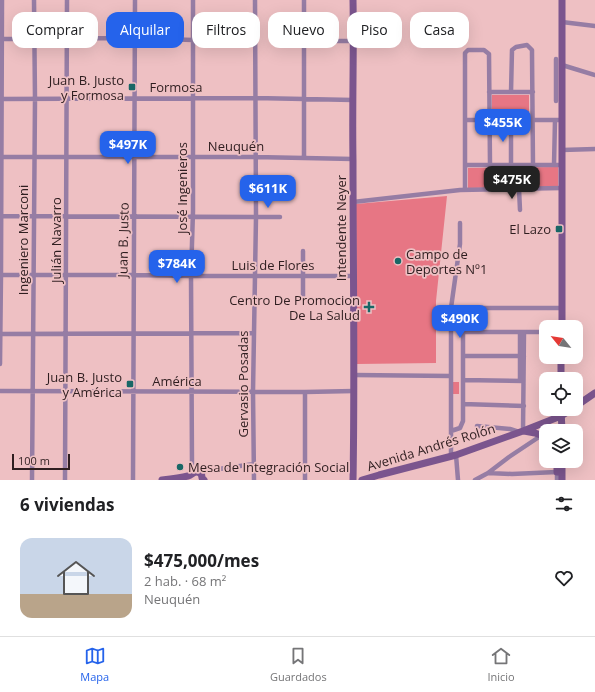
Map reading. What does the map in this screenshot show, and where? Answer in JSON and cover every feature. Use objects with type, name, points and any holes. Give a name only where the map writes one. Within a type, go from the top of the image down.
[{"type":"street","points":[[0,364],[2,0]]},
{"type":"street","name":"Ingeniero Marconi","points":[[34,0],[34,12]]},
{"type":"street","name":"Julián Navarro","points":[[67,0],[67,12]]},
{"type":"street","name":"Juan B. Justo","points":[[135,0],[135,12]]},
{"type":"street","name":"José Ingenieros","points":[[193,0],[193,12]]},
{"type":"street","name":"Gervasio Posadas","points":[[255,0],[255,12]]},
{"type":"street","points":[[304,0],[304,12]]},
{"type":"street","name":"Intendente Neyer","points":[[353,0],[353,12]]},
{"type":"street","points":[[556,100],[562,22],[562,0]]},
{"type":"street","points":[[562,22],[595,26]]},
{"type":"street","points":[[1,39],[12,39]]},
{"type":"street","points":[[511,92],[512,50],[516,47],[524,45],[528,46],[532,50],[533,165]]},
{"type":"street","name":"Ingeniero Marconi","points":[[32,480],[35,48]]},
{"type":"street","name":"Julián Navarro","points":[[65,480],[67,48]]},
{"type":"street","name":"Juan B. Justo","points":[[133,480],[135,48]]},
{"type":"street","name":"José Ingenieros","points":[[193,48],[193,217],[191,276],[192,468],[194,475]]},
{"type":"street","name":"Gervasio Posadas","points":[[254,48],[256,217],[253,392],[254,480]]},
{"type":"street","points":[[304,48],[304,158]]},
{"type":"street","name":"Intendente Neyer","points":[[353,480],[354,48]]},
{"type":"street","points":[[466,190],[465,53],[468,50],[484,50],[489,54],[490,165]]},
{"type":"street","points":[[559,59],[595,75]]},
{"type":"street","points":[[559,59],[559,120],[562,150],[562,320]]},
{"type":"street","points":[[490,92],[533,92]]},
{"type":"street","name":"Formosa","points":[[1,99],[255,98],[353,100]]},
{"type":"street","points":[[465,120],[559,120]]},
{"type":"street","points":[[511,120],[511,165]]},
{"type":"street","points":[[554,165],[559,120]]},
{"type":"street","points":[[562,150],[595,149]]},
{"type":"street","name":"Neuquén","points":[[1,157],[256,157],[353,159]]},
{"type":"street","points":[[465,165],[562,165]]},
{"type":"street","points":[[353,202],[466,190],[562,188]]},
{"type":"street","points":[[519,189],[520,210]]},
{"type":"street","points":[[1,216],[280,218]]},
{"type":"street","points":[[458,480],[451,431],[451,308],[460,244],[460,223]]},
{"type":"street","points":[[303,251],[303,298]]},
{"type":"street","name":"Luis de Flores","points":[[1,275],[354,276]]},
{"type":"street","points":[[451,308],[562,308]]},
{"type":"street","points":[[451,431],[460,428],[463,422],[463,308]]},
{"type":"street","points":[[463,332],[539,332]]},
{"type":"street","points":[[521,432],[524,406],[521,381],[522,332]]},
{"type":"street","points":[[0,334],[254,333]]},
{"type":"street","points":[[463,356],[522,356]]},
{"type":"street","points":[[354,375],[451,376]]},
{"type":"street","points":[[463,380],[521,381]]},
{"type":"street","name":"América","points":[[0,391],[354,391]]},
{"type":"street","points":[[304,480],[305,392]]},
{"type":"street","points":[[583,401],[595,393]]},
{"type":"street","points":[[463,404],[524,406]]},
{"type":"street","name":"Avenida Andrés Rolón","points":[[362,480],[454,455],[521,432],[553,416]]},
{"type":"street","points":[[477,426],[510,429],[539,434]]},
{"type":"street","points":[[475,480],[539,439]]},
{"type":"street","points":[[162,480],[254,464]]},
{"type":"street","points":[[559,468],[562,480]]},
{"type":"street","points":[[557,480],[561,468]]},
{"type":"street","points":[[488,473],[512,474],[560,472]]},
{"type":"street","points":[[194,475],[202,475],[202,479]]},
{"type":"shaded area","points":[[492,95],[529,95],[529,117],[492,118]]},
{"type":"shaded area","points":[[558,167],[558,187],[468,188],[468,168]]},
{"type":"shaded area","name":"Campo de Deportes Nº1","points":[[447,196],[436,301],[436,363],[357,364],[356,204]]},
{"type":"shaded area","points":[[453,382],[459,382],[459,394],[453,394]]},
{"type":"place","name":"Juan B. Justo y Formosa","points":[[132,87]]},
{"type":"place","name":"El Lazo","points":[[559,229]]},
{"type":"place","name":"Campo de Deportes Nº1","points":[[398,261]]},
{"type":"place","name":"Centro De Promocion De La Salud","points":[[369,307]]},
{"type":"place","name":"Juan B. Justo y América","points":[[130,384]]},
{"type":"place","name":"Mesa de Integración Social","points":[[180,467]]}]
